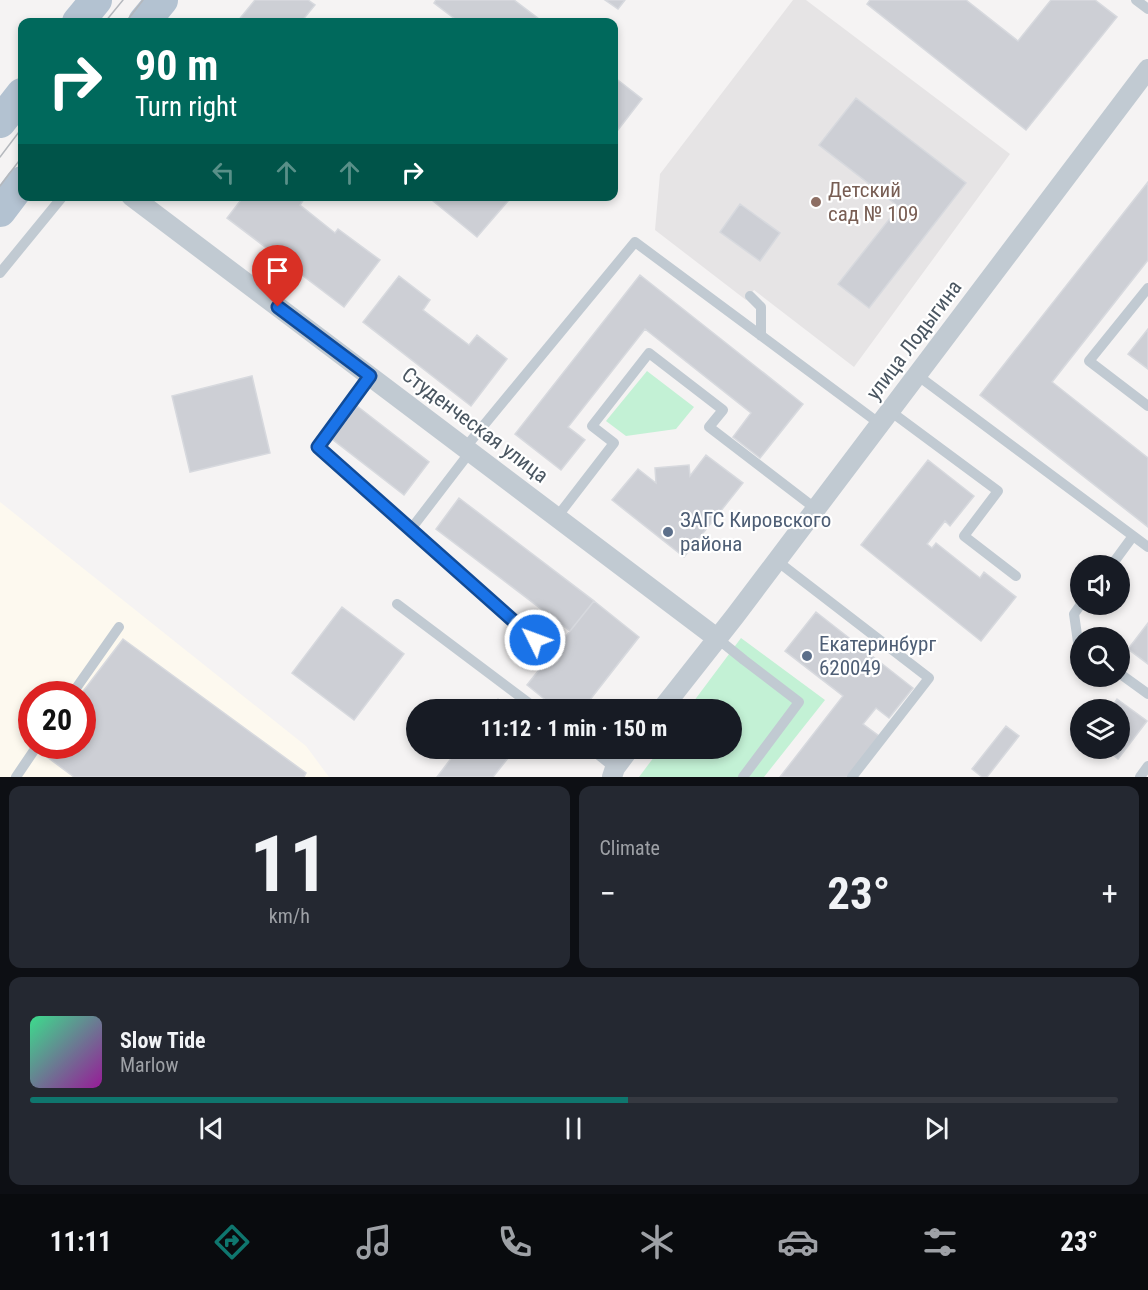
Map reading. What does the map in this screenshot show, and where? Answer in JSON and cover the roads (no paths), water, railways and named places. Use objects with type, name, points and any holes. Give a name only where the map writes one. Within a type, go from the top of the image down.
[{"type":"main road","points":[[81,18],[96,0]]},
{"type":"main road","points":[[147,18],[162,0]]},
{"type":"main road","points":[[0,211],[18,187]]},
{"type":"street","name":"улица Лодыгина","points":[[718,639],[1148,69]]},
{"type":"street","name":"Студенческая улица","points":[[138,201],[718,639]]},
{"type":"street","points":[[670,699],[718,639]]},
{"type":"street","points":[[614,772],[623,759]]},
{"type":"lane","points":[[1136,0],[1148,9]]},
{"type":"lane","points":[[0,273],[59,201]]},
{"type":"lane","points":[[411,529],[468,450],[635,242],[761,336],[998,491],[964,536],[1016,576]]},
{"type":"lane","points":[[1148,288],[1089,361],[1148,406]]},
{"type":"lane","points":[[750,296],[761,307],[761,336]]},
{"type":"lane","points":[[556,517],[614,443],[592,426],[649,353],[723,410],[709,427],[816,509]]},
{"type":"lane","points":[[917,375],[1148,547]]},
{"type":"lane","points":[[370,376],[318,447],[535,640]]},
{"type":"lane","points":[[1119,555],[1133,536]]},
{"type":"lane","points":[[777,561],[929,678],[852,777]]},
{"type":"lane","points":[[397,604],[523,699]]},
{"type":"lane","points":[[81,681],[119,627]]},
{"type":"lane","points":[[718,639],[799,702],[743,777]]},
{"type":"lane","points":[[1130,681],[1148,694]]},
{"type":"lane","points":[[16,777],[28,759]]},
{"type":"lane","points":[[601,759],[614,772]]},
{"type":"lane","points":[[1140,777],[1148,766]]},
{"type":"tram line","points":[[108,18],[123,0]]},
{"type":"tram line","points":[[129,18],[143,0]]},
{"type":"tram line","points":[[0,157],[18,133]]},
{"type":"tram line","points":[[0,186],[18,162]]},
{"type":"place","name":"Детский сад № 109","points":[[816,202]]},
{"type":"place","name":"ЗАГС Кировского района","points":[[668,532]]},
{"type":"place","name":"Екатеринбург 620049","points":[[807,656]]}]
